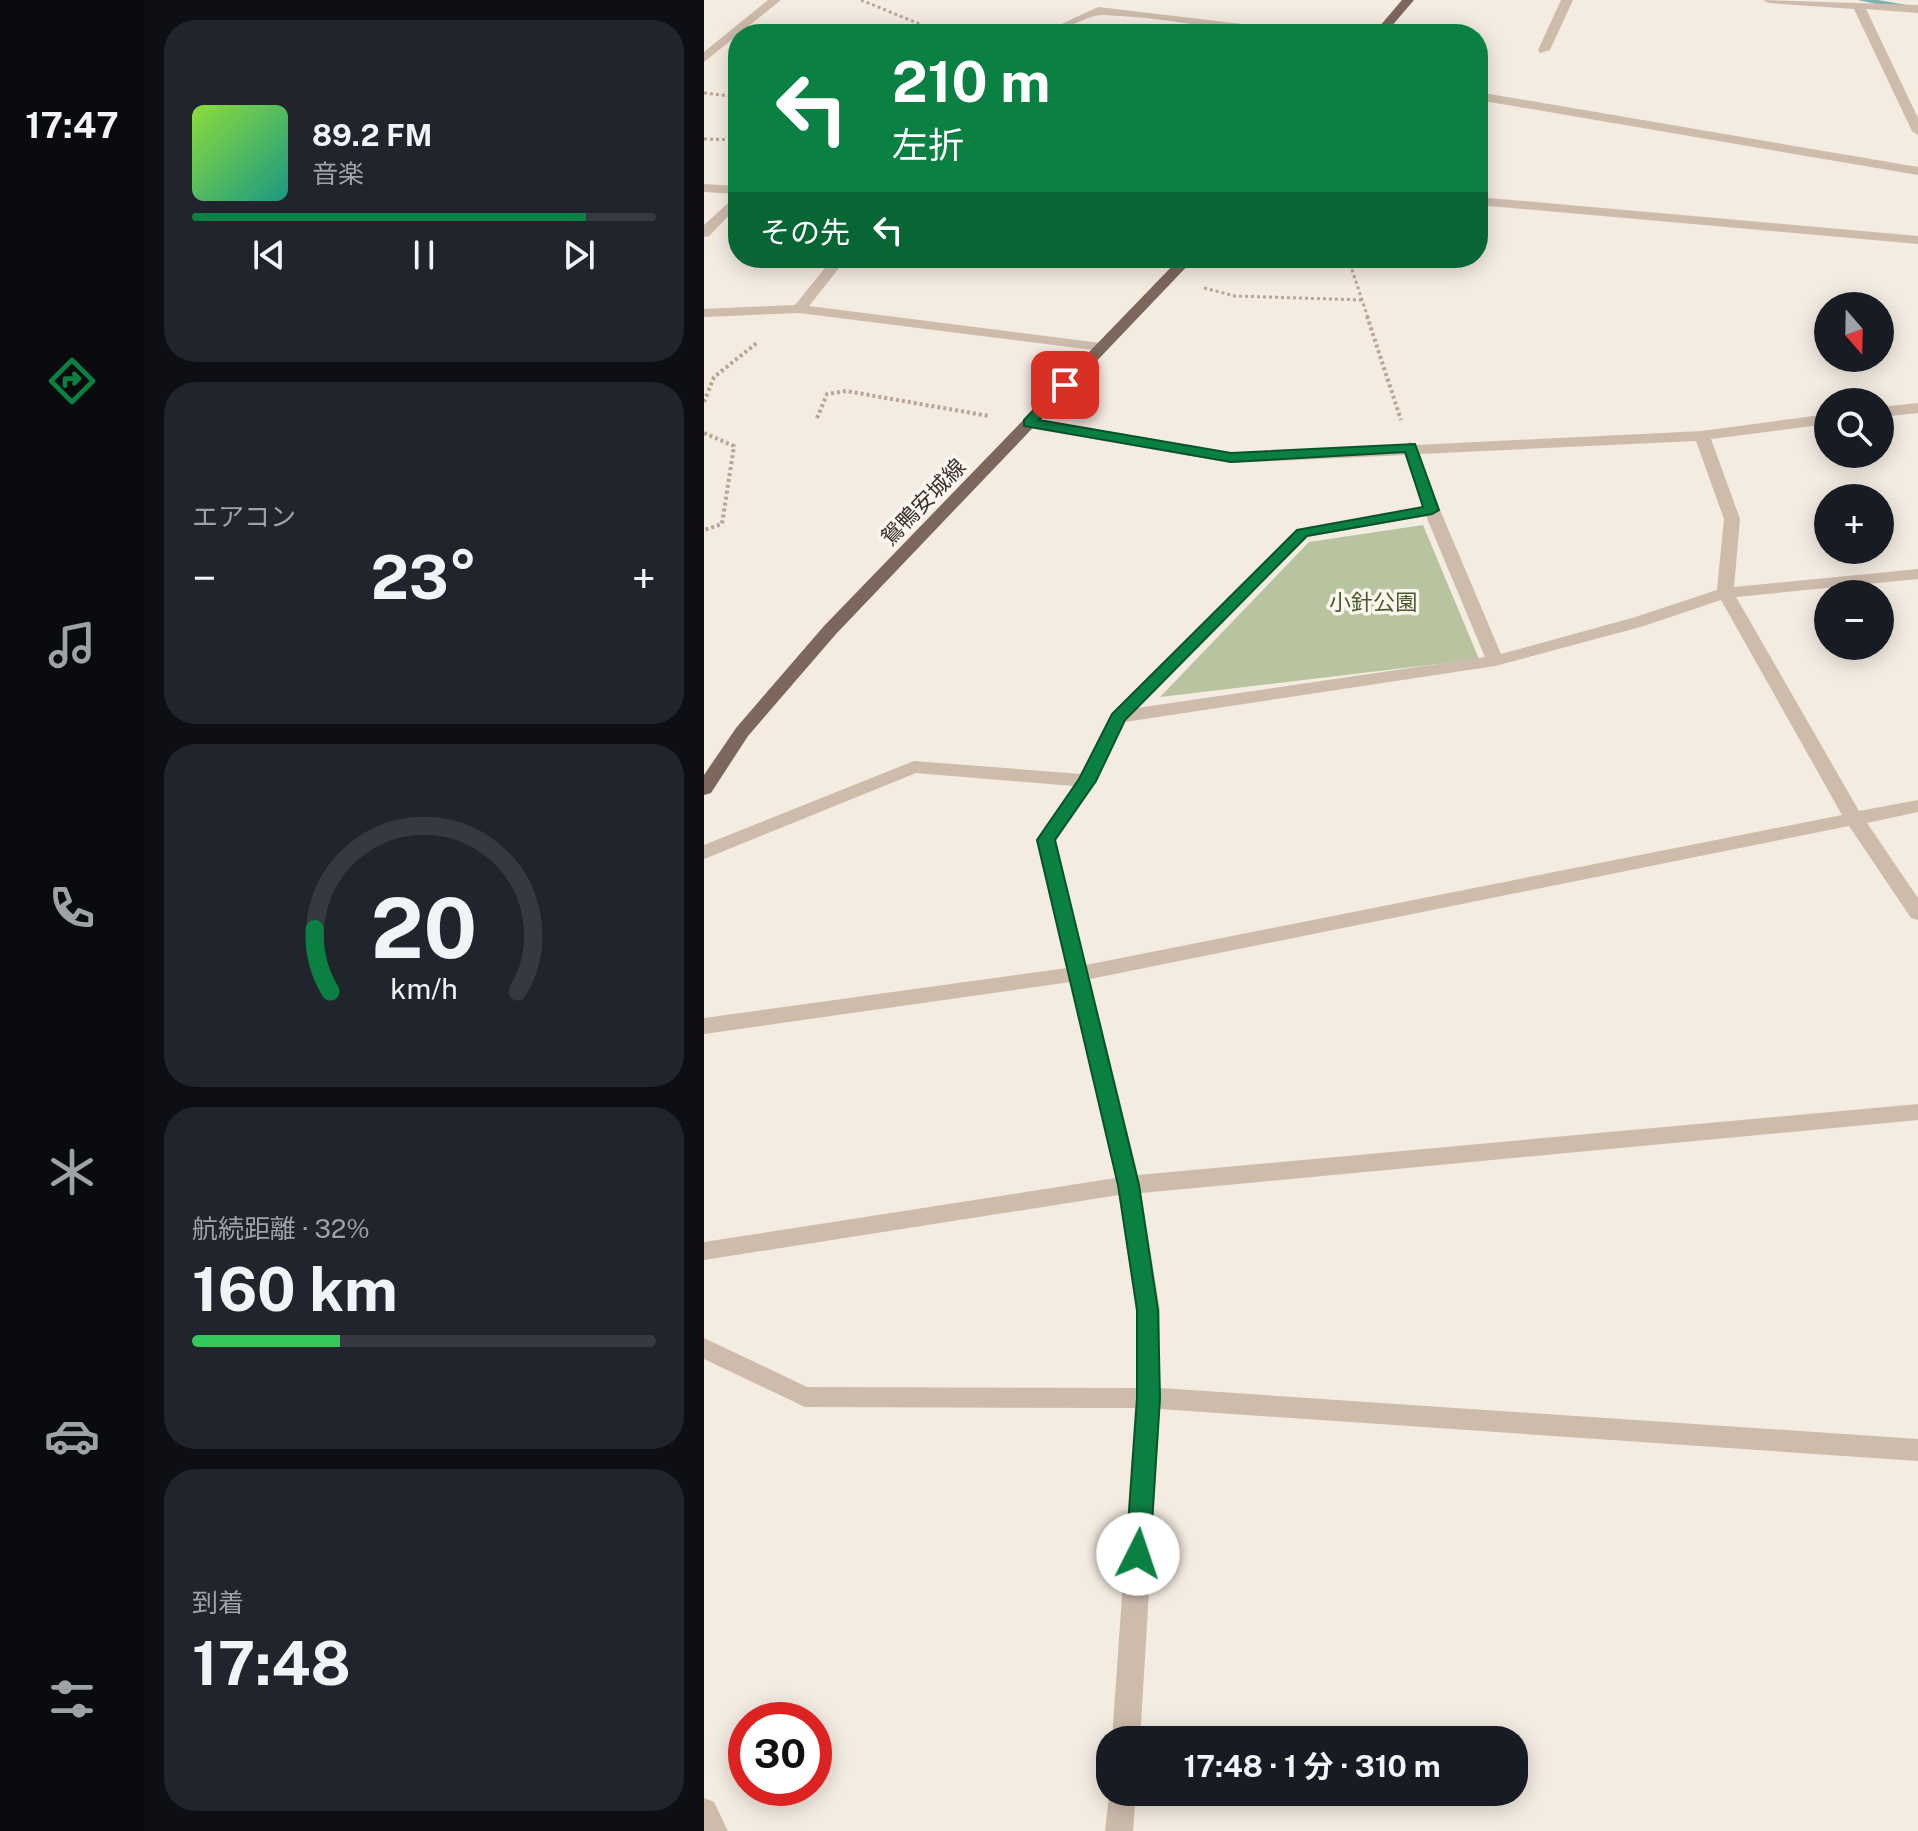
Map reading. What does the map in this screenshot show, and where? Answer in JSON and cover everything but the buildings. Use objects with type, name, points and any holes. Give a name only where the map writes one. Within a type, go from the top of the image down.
[{"type":"main road","points":[[1388,24],[1408,0]]},
{"type":"main road","name":"鴛鴨安城線","points":[[704,789],[742,732],[830,630],[1178,268]]},
{"type":"street","points":[[746,24],[775,0]]},
{"type":"street","points":[[1544,50],[1567,0]]},
{"type":"street","points":[[1769,0],[1918,9]]},
{"type":"street","points":[[1063,24],[1094,6],[1222,24]]},
{"type":"street","points":[[1859,7],[1918,131]]},
{"type":"street","points":[[704,58],[728,38]]},
{"type":"street","points":[[1488,98],[1918,171]]},
{"type":"street","points":[[704,188],[728,189]]},
{"type":"street","points":[[1488,202],[1918,240]]},
{"type":"street","points":[[704,233],[728,208]]},
{"type":"street","points":[[799,309],[832,268]]},
{"type":"street","points":[[704,313],[799,309],[1101,347]]},
{"type":"street","points":[[1894,411],[1918,408]]},
{"type":"street","points":[[1029,423],[1231,458],[1410,447],[1702,436],[1814,421]]},
{"type":"street","points":[[1702,436],[1732,519],[1725,593],[1853,817],[1918,913]]},
{"type":"street","points":[[1410,447],[1432,510],[1495,661]]},
{"type":"street","points":[[1127,1726],[1148,1398],[1148,1310],[1129,1185],[1046,840],[1087,781],[1118,717],[1302,533],[1432,510]]},
{"type":"street","points":[[1118,717],[1495,661],[1638,622],[1725,593],[1918,574]]},
{"type":"street","points":[[704,852],[914,767],[1087,781]]},
{"type":"street","points":[[704,1026],[1078,974],[1918,806]]},
{"type":"street","points":[[704,1251],[1129,1185],[1918,1112]]},
{"type":"street","points":[[704,1348],[805,1397],[1148,1398],[1918,1450]]},
{"type":"street","points":[[1119,1831],[1121,1806]]},
{"type":"street","points":[[704,1812],[714,1831]]},
{"type":"path","points":[[861,0],[920,24]]},
{"type":"path","points":[[704,93],[728,96]]},
{"type":"path","points":[[704,139],[728,140]]},
{"type":"path","points":[[1351,268],[1410,447]]},
{"type":"path","points":[[1168,279],[1235,296],[1362,300]]},
{"type":"path","points":[[704,402],[714,377],[799,309]]},
{"type":"path","points":[[817,418],[827,394],[846,391],[1029,423]]},
{"type":"path","points":[[704,433],[734,446],[722,524],[704,530]]},
{"type":"green space","name":"小針公園","points":[[1423,525],[1479,659],[1160,697],[1309,542]]},
{"type":"waterway","points":[[1863,0],[1918,10]]},
{"type":"route","points":[[1065,385],[1029,423],[1231,458],[1410,447],[1432,510],[1302,533],[1118,717],[1087,781],[1046,840],[1129,1185],[1148,1310],[1148,1398],[1138,1554]]}]
